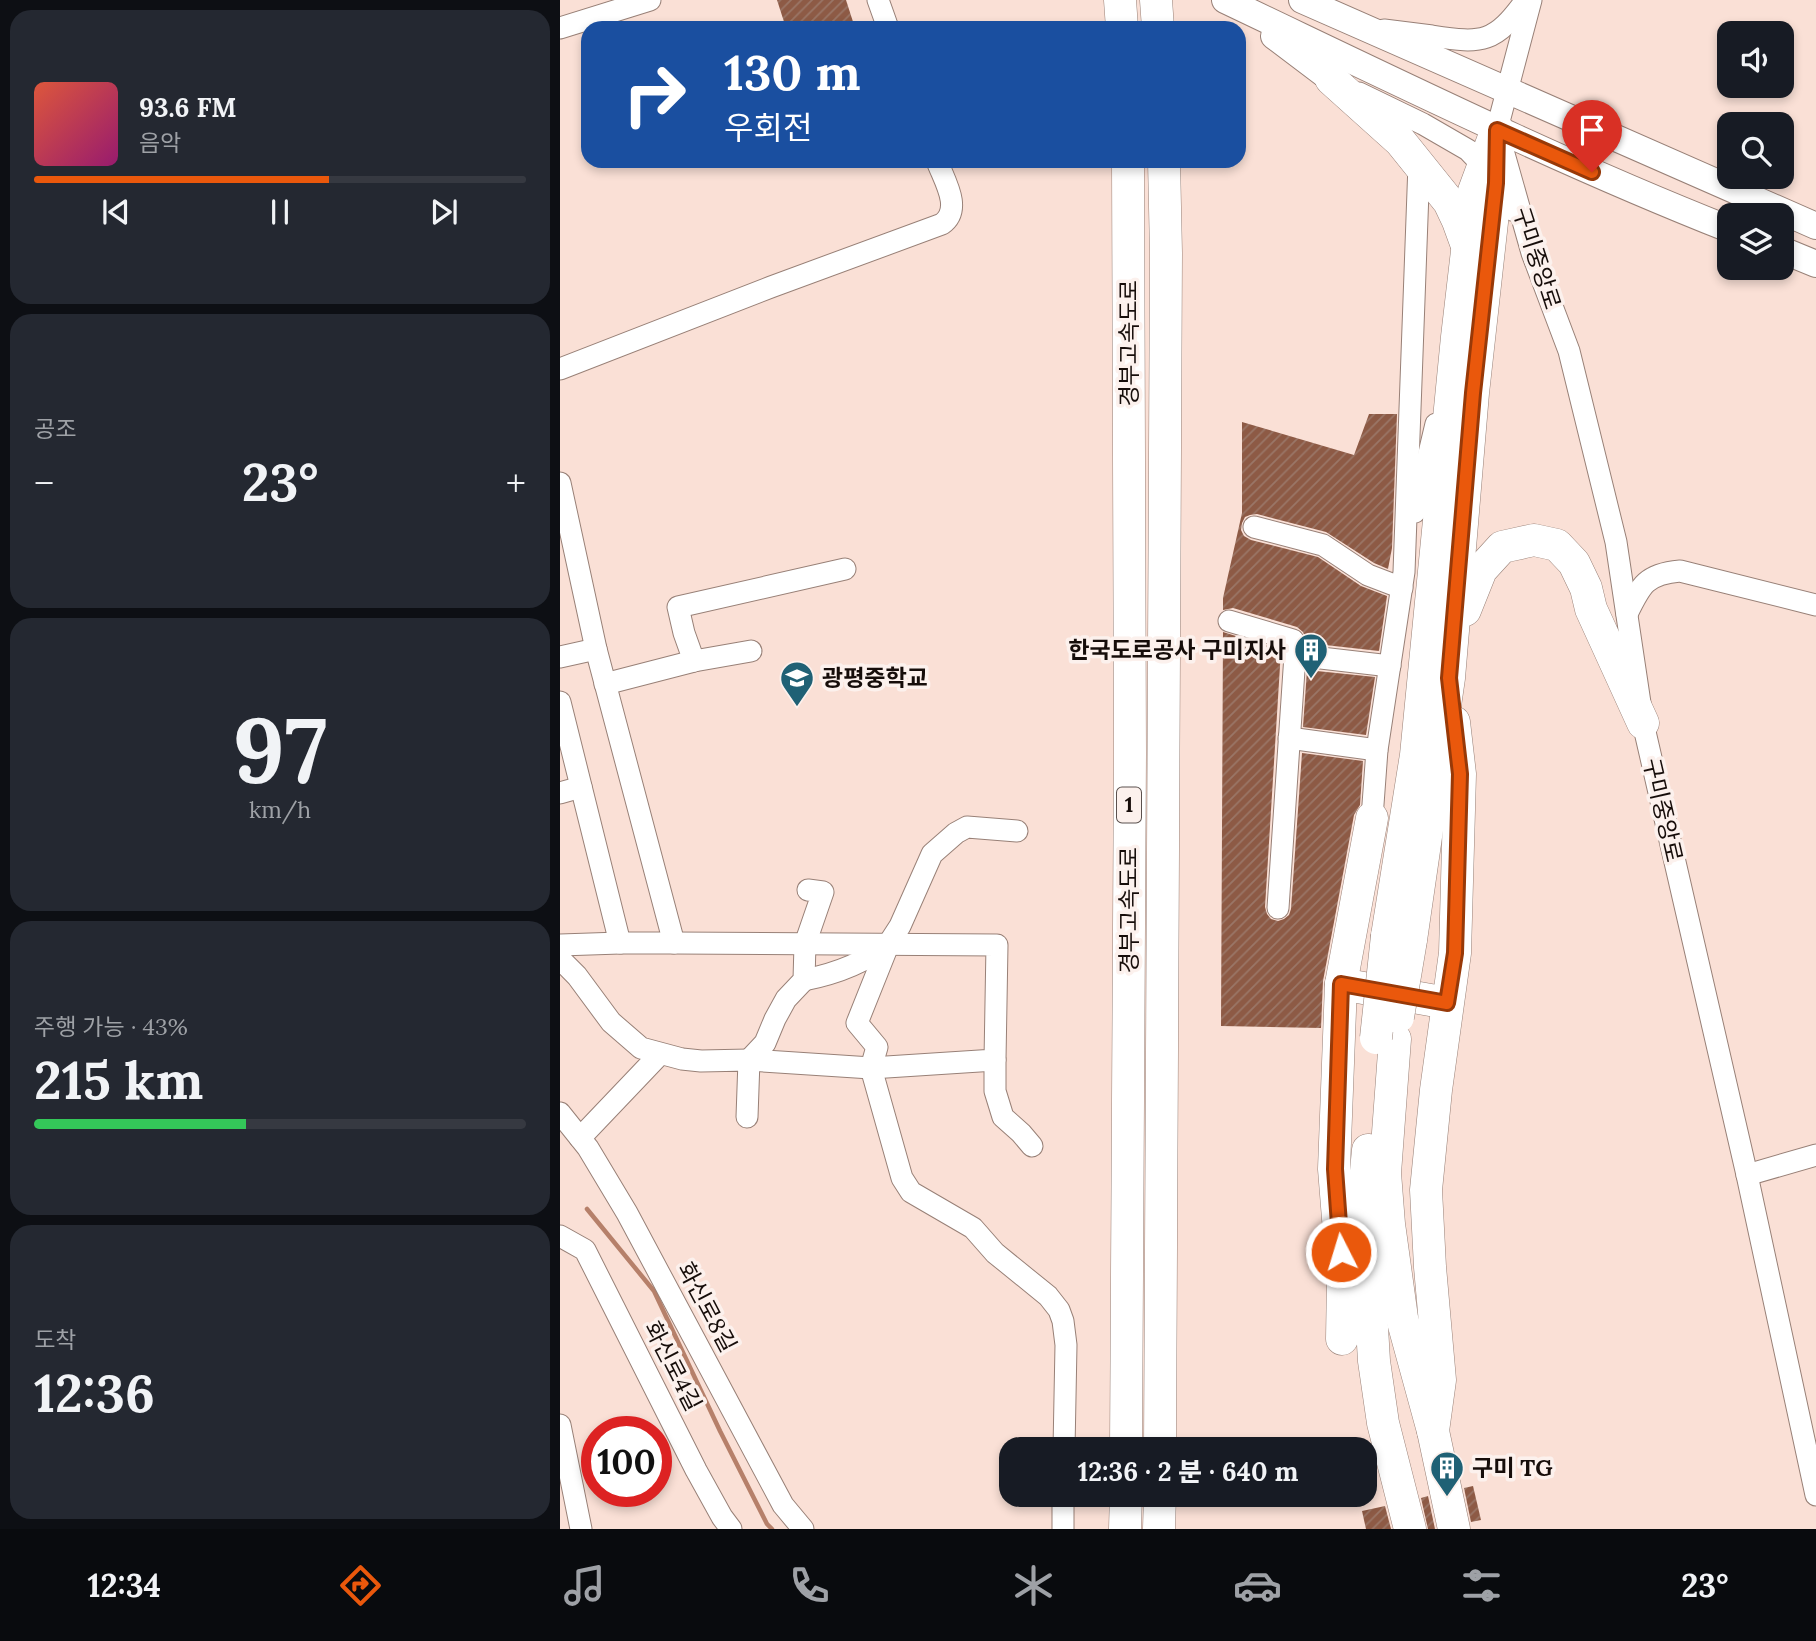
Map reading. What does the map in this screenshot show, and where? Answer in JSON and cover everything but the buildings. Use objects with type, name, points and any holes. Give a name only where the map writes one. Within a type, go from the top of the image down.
[{"type":"highway","points":[[1120,0],[1122,21]]},
{"type":"highway","points":[[1156,0],[1158,21]]},
{"type":"highway","points":[[1331,79],[1401,141],[1449,202],[1467,247]]},
{"type":"highway","points":[[1399,938],[1449,678],[1490,174],[1497,130]]},
{"type":"highway","name":"경부고속도로","points":[[1126,1437],[1130,768],[1128,168]]},
{"type":"highway","name":"경부고속도로","points":[[1160,1437],[1166,253],[1164,168]]},
{"type":"highway","points":[[1409,1529],[1383,1423],[1372,1337],[1364,1192],[1399,938],[1467,247],[1474,191],[1490,174]]},
{"type":"highway","points":[[1452,641],[1481,570],[1502,547],[1534,540],[1557,545],[1574,563],[1586,588],[1591,609],[1643,723]]},
{"type":"highway","points":[[1433,1431],[1440,1380],[1426,1189],[1436,1090],[1455,953],[1460,774],[1449,678]]},
{"type":"highway","points":[[1342,1339],[1343,1280],[1335,1169],[1341,984],[1372,818]]},
{"type":"highway","points":[[1341,984],[1447,1003]]},
{"type":"highway","points":[[1385,1039],[1385,1174],[1402,1318],[1433,1431],[1454,1529]]},
{"type":"highway","points":[[1125,1529],[1126,1507]]},
{"type":"highway","points":[[1160,1507],[1160,1529]]},
{"type":"main road","points":[[1302,0],[1816,226]]},
{"type":"main road","points":[[1228,1],[1331,79]]},
{"type":"main road","points":[[1228,1],[1497,130],[1664,204],[1717,224]]},
{"type":"main road","points":[[1794,255],[1816,264]]},
{"type":"street","points":[[582,21],[650,0]]},
{"type":"street","points":[[878,0],[886,21]]},
{"type":"street","points":[[1364,27],[1456,40],[1479,40],[1504,26],[1528,0]]},
{"type":"street","points":[[1497,130],[1528,0]]},
{"type":"street","points":[[560,28],[581,21]]},
{"type":"street","points":[[1331,79],[1423,124],[1468,150],[1490,174],[1507,199],[1532,253]]},
{"type":"street","name":"구미중앙로","points":[[1497,130],[1532,253],[1572,363],[1616,542],[1643,723],[1816,1495]]},
{"type":"street","points":[[1372,818],[1377,750],[1403,580],[1419,164]]},
{"type":"street","points":[[560,369],[942,224],[951,216],[952,199],[940,168]]},
{"type":"street","points":[[1405,550],[1457,337]]},
{"type":"street","points":[[560,483],[596,649],[674,943]]},
{"type":"street","points":[[1254,527],[1323,545],[1368,575],[1403,580]]},
{"type":"street","points":[[694,661],[678,607],[845,569]]},
{"type":"street","points":[[1627,614],[1637,592],[1650,579],[1661,573],[1680,571],[1816,605]]},
{"type":"street","points":[[1229,621],[1293,640],[1278,908]]},
{"type":"street","points":[[560,657],[596,649]]},
{"type":"street","points":[[605,684],[694,661],[751,651]]},
{"type":"street","points":[[1294,655],[1390,666]]},
{"type":"street","points":[[560,702],[620,943]]},
{"type":"street","points":[[1289,738],[1377,750]]},
{"type":"street","points":[[560,793],[581,787]]},
{"type":"street","points":[[1017,831],[967,827],[932,854],[900,926],[889,943],[857,1023],[877,1047],[871,1068],[902,1178],[911,1192],[974,1228],[995,1253],[1048,1296],[1059,1310],[1066,1345],[1064,1437]]},
{"type":"street","points":[[804,980],[805,944],[823,892],[808,890]]},
{"type":"street","points":[[747,1117],[749,1060],[765,1043],[786,999],[804,980],[863,961],[889,943]]},
{"type":"street","points":[[560,945],[997,945],[995,1091],[1003,1117],[1032,1146]]},
{"type":"street","points":[[560,959],[577,976],[611,1022],[641,1048],[660,1054],[682,1059],[749,1060],[871,1068],[995,1060]]},
{"type":"street","points":[[580,1138],[660,1054]]},
{"type":"street","name":"화신로8길","points":[[560,1113],[588,1148],[628,1213],[782,1505],[803,1529]]},
{"type":"street","points":[[1746,1175],[1816,1155]]},
{"type":"street","name":"화신로4길","points":[[560,1236],[585,1250],[696,1470],[731,1529]]},
{"type":"street","points":[[560,1425],[581,1529]]},
{"type":"street","points":[[1063,1507],[1063,1529]]},
{"type":"waterway","points":[[587,1209],[654,1291],[720,1431],[772,1529]]},
{"type":"place","name":"한국도로공사 구미지사","points":[[1311,680]]},
{"type":"place","name":"광평중학교","points":[[797,708]]},
{"type":"place","name":"구미 TG","points":[[1447,1498]]},
{"type":"route","points":[[1341,1252],[1335,1169],[1341,984],[1447,1003],[1455,953],[1460,774],[1449,678],[1473,393],[1496,183],[1497,130],[1592,172]]}]
